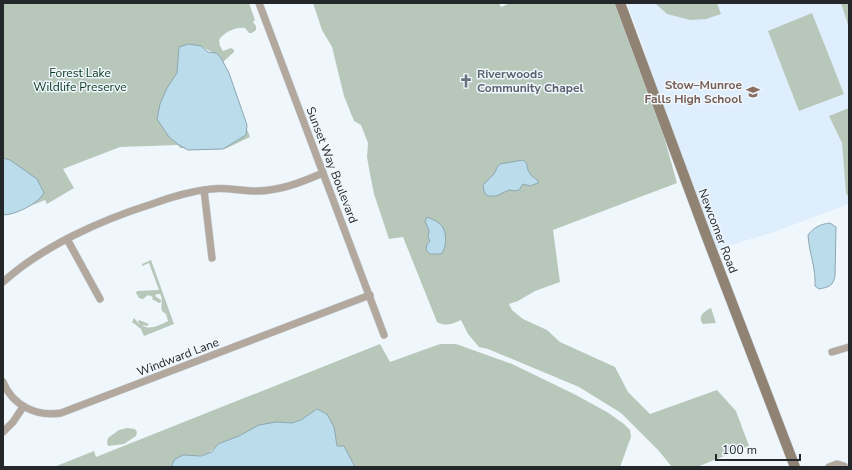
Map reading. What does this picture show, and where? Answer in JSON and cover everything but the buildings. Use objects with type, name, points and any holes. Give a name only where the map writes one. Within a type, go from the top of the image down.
[{"type":"street","name":"Sunset Way Boulevard","points":[[258,3],[384,335]]},
{"type":"street","name":"Newcomer Road","points":[[620,3],[689,192],[795,467]]},
{"type":"street","points":[[3,282],[44,253],[67,239],[84,230],[129,211],[171,197],[204,190],[227,188],[255,191],[275,189],[296,184],[323,173]]},
{"type":"street","points":[[204,190],[212,258]]},
{"type":"street","points":[[67,239],[100,299]]},
{"type":"street","name":"Windward Lane","points":[[3,382],[11,395],[23,406],[33,411],[46,415],[67,412],[370,295]]},
{"type":"street","points":[[832,352],[849,347]]},
{"type":"street","points":[[3,432],[13,422],[23,406]]},
{"type":"street","points":[[829,467],[836,464],[845,466]]},
{"type":"shaded area","name":"Stow–Munroe Falls High School","points":[[627,3],[849,3],[849,108],[829,116],[842,143],[846,193],[849,198],[849,204],[774,232],[715,250],[651,75],[644,48]]},
{"type":"shaded area","points":[[189,44],[201,46],[208,52],[216,53],[221,58],[229,73],[247,125],[246,135],[223,149],[188,150],[169,137],[157,119],[160,104],[167,88],[177,73],[179,47]]},
{"type":"shaded area","points":[[3,158],[10,160],[37,179],[44,193],[32,205],[8,215],[3,215]]},
{"type":"shaded area","points":[[523,160],[527,164],[530,174],[538,180],[538,183],[530,186],[523,184],[519,190],[509,190],[496,196],[487,196],[483,185],[494,174],[500,164]]},
{"type":"shaded area","points":[[427,217],[439,223],[444,229],[445,244],[441,254],[430,254],[426,250],[427,244],[430,241],[428,237],[429,231],[425,221]]},
{"type":"shaded area","points":[[830,223],[836,227],[835,276],[830,286],[819,289],[815,286],[808,235],[818,226]]},
{"type":"shaded area","points":[[317,409],[327,414],[334,427],[337,446],[344,446],[355,467],[173,467],[172,465],[175,459],[183,455],[201,456],[212,452],[218,444],[239,436],[259,425],[276,422],[292,423],[301,420]]},
{"type":"green space","name":"Forest Lake Wildlife Preserve","points":[[3,3],[249,3],[255,20],[253,22],[256,26],[256,30],[249,33],[245,28],[238,28],[227,32],[221,37],[219,40],[223,51],[231,48],[234,50],[234,52],[223,62],[219,56],[201,46],[194,50],[217,55],[250,137],[225,149],[180,148],[178,145],[120,147],[63,169],[74,188],[47,204],[45,200],[10,214],[3,215]]},
{"type":"green space","points":[[313,3],[499,3],[501,7],[510,3],[615,3],[663,133],[677,183],[553,230],[560,282],[535,291],[518,301],[509,304],[512,310],[523,319],[547,330],[560,342],[615,367],[628,392],[650,414],[717,390],[736,411],[749,446],[697,467],[672,467],[659,451],[621,413],[579,387],[488,349],[479,347],[468,334],[461,320],[446,325],[437,322],[403,237],[389,239],[374,194],[367,157],[368,143],[361,125],[354,121],[344,96],[332,47],[322,30]]},
{"type":"green space","points":[[655,3],[717,3],[721,14],[706,19],[690,20],[667,14]]},
{"type":"green space","points":[[841,3],[849,3],[849,28]]},
{"type":"green space","points":[[812,13],[844,94],[799,111],[768,31]]},
{"type":"green space","points":[[849,108],[849,198],[846,193],[842,143],[829,116]]},
{"type":"green space","points":[[151,260],[174,324],[144,336],[141,329],[132,322],[134,318],[140,325],[139,320],[149,324],[147,326],[142,325],[145,327],[155,327],[168,321],[166,314],[162,311],[162,299],[160,294],[155,296],[161,300],[159,303],[152,299],[153,297],[148,295],[143,299],[139,298],[136,293],[137,291],[159,290],[149,263],[142,266],[142,264]]},
{"type":"green space","points":[[711,308],[716,323],[703,324],[701,321],[702,314]]},
{"type":"green space","points":[[380,344],[390,362],[440,344],[456,344],[512,364],[574,394],[607,412],[630,430],[631,437],[620,467],[355,467],[344,447],[337,446],[334,427],[317,409],[301,420],[291,423],[276,422],[218,444],[214,449],[206,454],[198,456],[183,455],[172,465],[173,467],[54,467],[94,451],[96,457]]},
{"type":"green space","points":[[127,428],[135,429],[137,432],[136,436],[124,444],[108,446],[108,438],[119,430]]},
{"type":"place","name":"Riverwoods Community Chapel","points":[[466,81]]},
{"type":"place","name":"Stow–Munroe Falls High School","points":[[753,92]]}]
